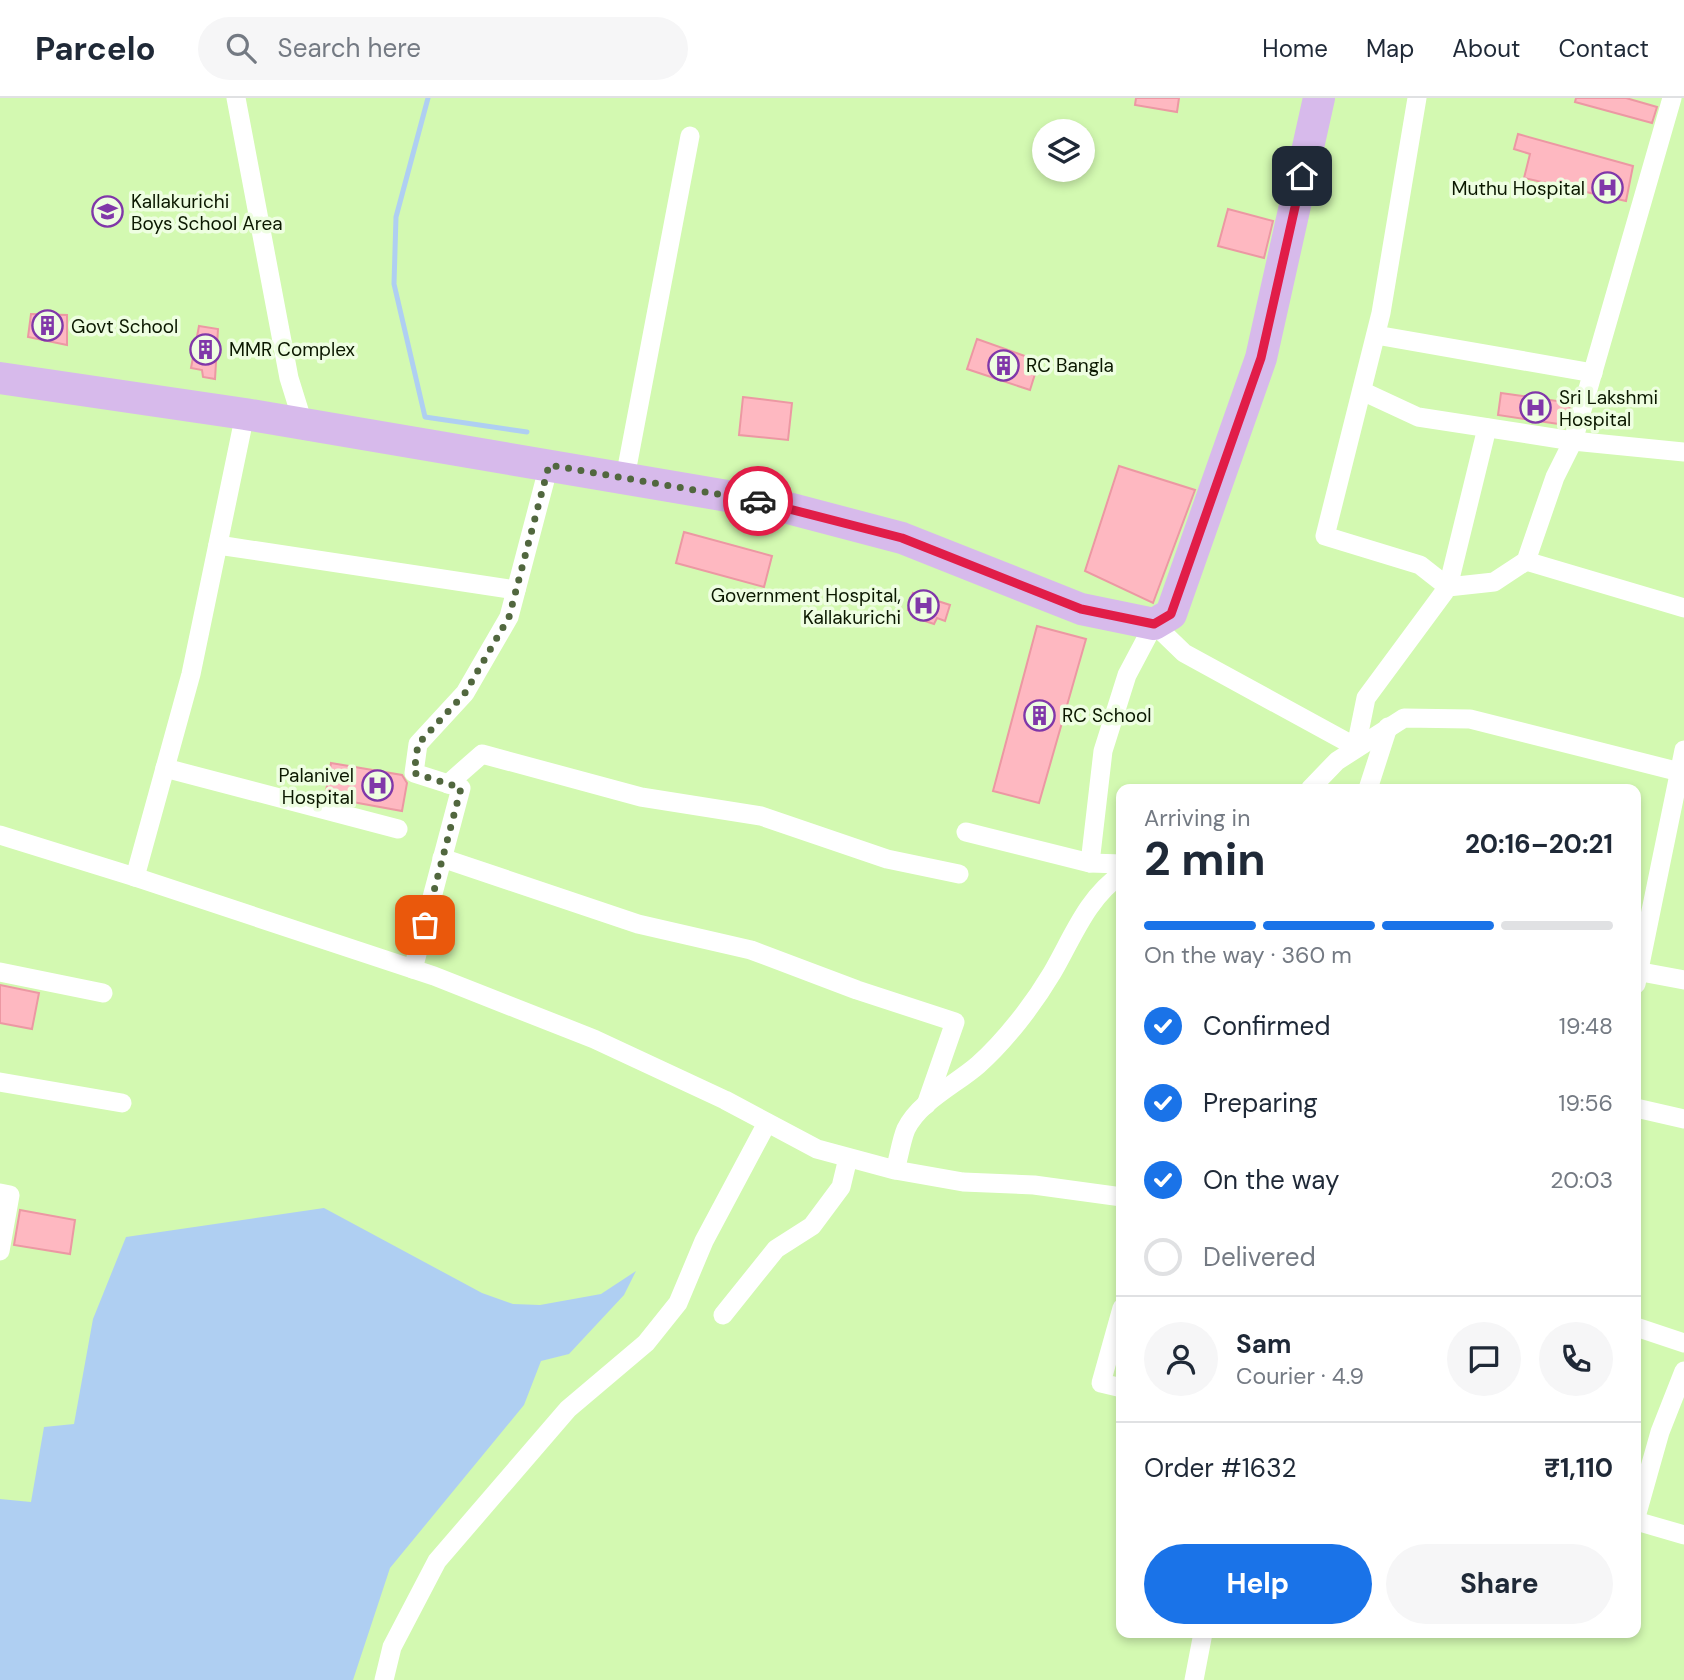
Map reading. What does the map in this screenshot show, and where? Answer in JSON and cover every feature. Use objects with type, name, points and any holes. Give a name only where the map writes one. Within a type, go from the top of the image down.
[{"type":"main road","points":[[0,378],[245,414],[769,503],[902,538],[1081,609],[1154,624],[1171,614],[1261,358],[1319,98]]},
{"type":"street","points":[[236,98],[289,378],[303,424]]},
{"type":"street","points":[[1418,98],[1376,335],[1325,536],[1420,565],[1448,587],[1494,582],[1526,561],[1556,477],[1573,441],[1672,98]]},
{"type":"street","points":[[625,478],[690,136]]},
{"type":"street","points":[[1376,335],[1593,373]]},
{"type":"street","points":[[1362,391],[1418,417],[1573,441],[1684,452]]},
{"type":"street","points":[[135,877],[191,674],[245,414]]},
{"type":"street","points":[[1356,747],[1366,698],[1448,587],[1487,428]]},
{"type":"street","points":[[413,969],[461,788],[414,773],[418,744],[465,693],[509,617],[549,465]]},
{"type":"street","points":[[218,545],[516,590]]},
{"type":"street","points":[[1526,561],[1684,608]]},
{"type":"street","points":[[1090,863],[1103,751],[1127,676],[1154,624],[1184,653],[1356,747]]},
{"type":"street","points":[[1324,784],[1356,747],[1404,718],[1470,719],[1681,772]]},
{"type":"street","points":[[1370,784],[1388,727]]},
{"type":"street","points":[[1641,957],[1684,750]]},
{"type":"street","points":[[448,784],[482,754],[641,797],[761,816],[887,859],[959,874]]},
{"type":"street","points":[[165,768],[398,830]]},
{"type":"street","points":[[967,832],[1090,863],[1116,864]]},
{"type":"street","points":[[0,835],[413,969],[594,1039],[817,1149],[895,1170],[962,1182],[1034,1185],[1116,1195]]},
{"type":"street","points":[[442,858],[638,924],[751,950],[857,990],[955,1022],[926,1105]]},
{"type":"street","points":[[895,1170],[907,1128],[926,1105],[979,1065],[1007,1034],[1051,974],[1073,932],[1107,884],[1116,878]]},
{"type":"street","points":[[0,972],[103,993]]},
{"type":"street","points":[[1641,976],[1684,979]]},
{"type":"street","points":[[0,1082],[122,1103]]},
{"type":"street","points":[[1641,1109],[1684,1119]]},
{"type":"street","points":[[384,1680],[391,1647],[437,1562],[568,1409],[646,1343],[678,1303],[704,1241],[767,1123]]},
{"type":"street","points":[[723,1315],[776,1249],[813,1226],[841,1187],[848,1158]]},
{"type":"street","points":[[0,1193],[10,1195],[0,1251]]},
{"type":"street","points":[[1116,1329],[1101,1383],[1116,1387]]},
{"type":"street","points":[[1641,1329],[1684,1343]]},
{"type":"street","points":[[1641,1501],[1660,1432],[1684,1371]]},
{"type":"street","points":[[1641,1521],[1684,1535]]},
{"type":"street","points":[[1194,1680],[1202,1638]]},
{"type":"water","points":[[324,1208],[482,1293],[513,1304],[540,1305],[601,1294],[636,1271],[624,1295],[569,1354],[541,1361],[524,1405],[390,1568],[353,1680],[0,1680],[0,1499],[31,1502],[44,1427],[74,1424],[93,1319],[126,1237]]},
{"type":"building","points":[[1136,98],[1179,98],[1177,112],[1135,105]]},
{"type":"building","points":[[1576,98],[1626,98],[1657,107],[1652,123],[1575,102]]},
{"type":"building","points":[[1518,134],[1633,166],[1626,201],[1524,178],[1530,154],[1514,149]]},
{"type":"building","points":[[1228,209],[1273,221],[1264,258],[1218,246]]},
{"type":"building","name":"Govt School","points":[[31,314],[67,315],[67,345],[28,337]]},
{"type":"building","name":"MMR Complex","points":[[199,326],[218,329],[215,379],[203,377],[202,370],[191,368]]},
{"type":"building","name":"RC Bangla","points":[[977,339],[1039,361],[1030,390],[967,369]]},
{"type":"building","points":[[1501,393],[1571,403],[1565,425],[1498,415]]},
{"type":"building","points":[[743,397],[792,403],[788,440],[739,435]]},
{"type":"building","points":[[1119,466],[1195,490],[1153,603],[1085,571]]},
{"type":"building","points":[[684,532],[772,556],[764,587],[676,563]]},
{"type":"building","points":[[913,593],[950,605],[945,621],[937,618],[934,624],[913,617],[914,612],[908,610]]},
{"type":"building","name":"RC School","points":[[1037,626],[1086,639],[1039,803],[993,791]]},
{"type":"building","points":[[331,763],[402,775],[407,783],[402,811],[325,797]]},
{"type":"building","points":[[0,985],[39,993],[32,1029],[0,1023]]},
{"type":"building","points":[[20,1210],[75,1220],[70,1254],[14,1245]]},
{"type":"waterway","points":[[428,98],[396,217],[394,284],[425,417],[527,432]]},
{"type":"way so far","points":[[425,925],[461,788],[414,773],[418,744],[465,693],[509,617],[549,465],[758,501]]},
{"type":"place","name":"Muthu Hospital","points":[[1608,188]]},
{"type":"place","name":"Kallakurichi Boys School Area","points":[[108,212]]},
{"type":"place","name":"Govt School","points":[[48,326]]},
{"type":"place","name":"MMR Complex","points":[[206,349]]},
{"type":"place","name":"RC Bangla","points":[[1003,365]]},
{"type":"place","name":"Sri Lakshmi Hospital","points":[[1536,408]]},
{"type":"place","name":"Government Hospital, Kallakurichi","points":[[924,606]]},
{"type":"place","name":"RC School","points":[[1039,715]]},
{"type":"place","name":"Palanivel Hospital","points":[[377,786]]},
{"type":"route","points":[[758,501],[902,538],[1081,609],[1154,624],[1171,614],[1261,358],[1302,176]]}]
